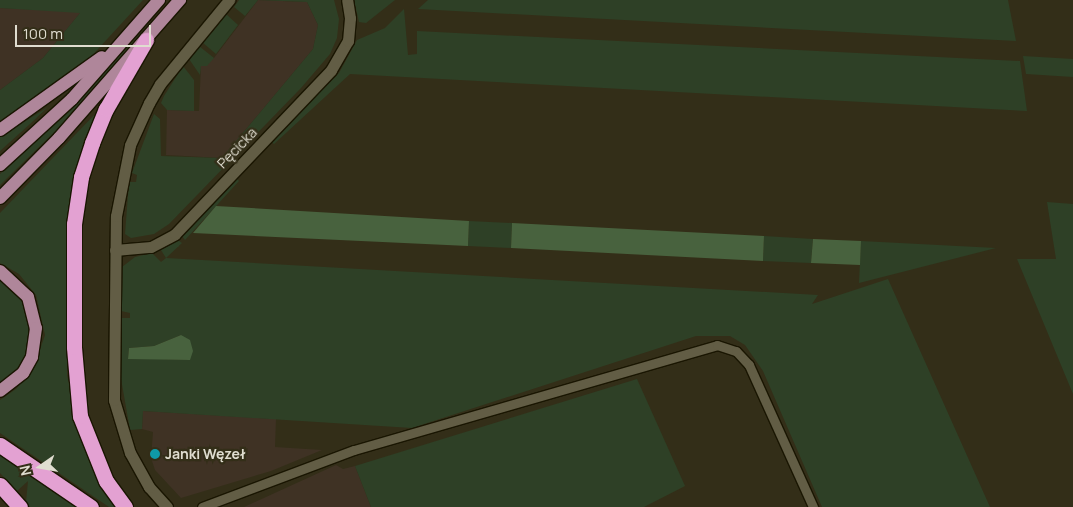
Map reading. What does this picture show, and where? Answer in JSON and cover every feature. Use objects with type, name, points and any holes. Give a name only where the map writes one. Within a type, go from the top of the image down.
[{"type":"highway","points":[[125,507],[106,481],[80,416],[74,347],[74,224],[81,177],[92,144],[106,109],[146,40]]},
{"type":"highway","points":[[0,445],[91,507]]},
{"type":"highway","points":[[0,485],[15,502]]},
{"type":"main road","points":[[0,165],[72,99],[159,0]]},
{"type":"main road","points":[[0,198],[146,40],[180,0]]},
{"type":"main road","points":[[0,130],[69,82],[133,30]]},
{"type":"main road","points":[[0,271],[28,297],[36,328],[36,343],[23,373],[0,391]]},
{"type":"street","points":[[167,507],[149,487],[130,453],[114,400],[115,250],[119,187],[138,126],[160,84],[228,0]]},
{"type":"street","name":"Pęcicka","points":[[115,250],[151,247],[175,234],[331,70],[344,50],[350,27],[346,0]]},
{"type":"street","points":[[202,507],[354,450],[717,345],[736,351],[749,365],[813,507]]},
{"type":"shaded area","points":[[258,0],[307,2],[318,25],[313,49],[222,158],[166,155],[167,110],[199,111],[201,65],[214,58]]},
{"type":"shaded area","points":[[0,8],[81,12],[43,58],[0,90]]},
{"type":"shaded area","points":[[143,411],[276,419],[275,447],[322,450],[271,471],[181,498],[155,470],[151,458],[153,432],[142,429]]},
{"type":"shaded area","points":[[336,465],[343,469],[355,466],[371,507],[244,507]]},
{"type":"green space","points":[[0,0],[143,0],[87,61],[0,121],[0,90],[43,58],[80,13],[0,8]]},
{"type":"green space","points":[[239,0],[258,0],[245,16],[234,7]]},
{"type":"green space","points":[[258,0],[334,0],[339,19],[337,38],[330,54],[301,88],[169,224],[154,234],[131,238],[125,234],[129,182],[136,182],[137,175],[132,173],[154,114],[160,119],[161,156],[222,158],[313,49],[318,25],[307,2]]},
{"type":"green space","points":[[354,0],[395,0],[366,23],[359,22]]},
{"type":"green space","points":[[428,0],[1008,0],[1016,41],[418,9]]},
{"type":"green space","points":[[404,9],[408,55],[417,54],[417,31],[1020,61],[1027,111],[350,74],[274,144],[270,141],[339,73],[357,40],[385,28]]},
{"type":"green space","points":[[226,14],[238,25],[216,54],[202,42]]},
{"type":"green space","points":[[150,23],[76,111],[0,185],[0,174],[71,108]]},
{"type":"green space","points":[[199,46],[214,58],[207,66],[201,66],[200,75],[189,59]]},
{"type":"green space","points":[[1023,56],[1073,59],[1073,77],[1026,74]]},
{"type":"green space","points":[[183,66],[194,80],[194,111],[167,110],[161,103]]},
{"type":"green space","points":[[48,107],[30,124],[0,151],[0,137]]},
{"type":"green space","points":[[98,111],[84,140],[70,196],[67,375],[81,441],[116,507],[109,507],[0,433],[0,400],[16,389],[33,370],[45,335],[36,295],[19,274],[0,263],[0,213]]},
{"type":"green space","points":[[235,177],[239,181],[185,240],[182,236]]},
{"type":"green space","points":[[1047,202],[1073,204],[1073,394],[1017,259],[1056,259]]},
{"type":"green space","points":[[216,206],[469,221],[468,246],[193,233]]},
{"type":"green space","points":[[469,221],[512,223],[511,248],[468,246]]},
{"type":"green space","points":[[512,223],[764,236],[763,261],[511,248]]},
{"type":"green space","points":[[764,236],[813,239],[811,263],[763,261]]},
{"type":"green space","points":[[813,239],[861,241],[860,265],[811,263]]},
{"type":"green space","points":[[178,240],[182,243],[166,258],[161,250]]},
{"type":"green space","points":[[861,241],[996,248],[859,283]]},
{"type":"green space","points":[[152,253],[161,262],[166,258],[818,295],[812,304],[888,279],[990,507],[822,507],[763,371],[745,345],[730,336],[696,336],[412,428],[143,411],[142,429],[130,430],[120,373],[120,318],[130,318],[130,313],[121,311],[122,267],[135,257]],"holes":[[[181,335],[190,360],[128,358],[129,348],[154,346]]]},
{"type":"green space","points":[[0,278],[16,291],[26,307],[30,327],[25,356],[17,369],[0,384]]},
{"type":"green space","points":[[181,335],[190,340],[193,351],[190,360],[128,359],[129,348],[154,346]]},
{"type":"green space","points":[[637,379],[685,486],[644,507],[371,507],[355,466]]},
{"type":"green space","points":[[0,453],[76,507],[30,507],[26,502],[28,481],[17,491],[0,473]]},
{"type":"place","name":"Janki Węzeł","points":[[155,454]]}]
